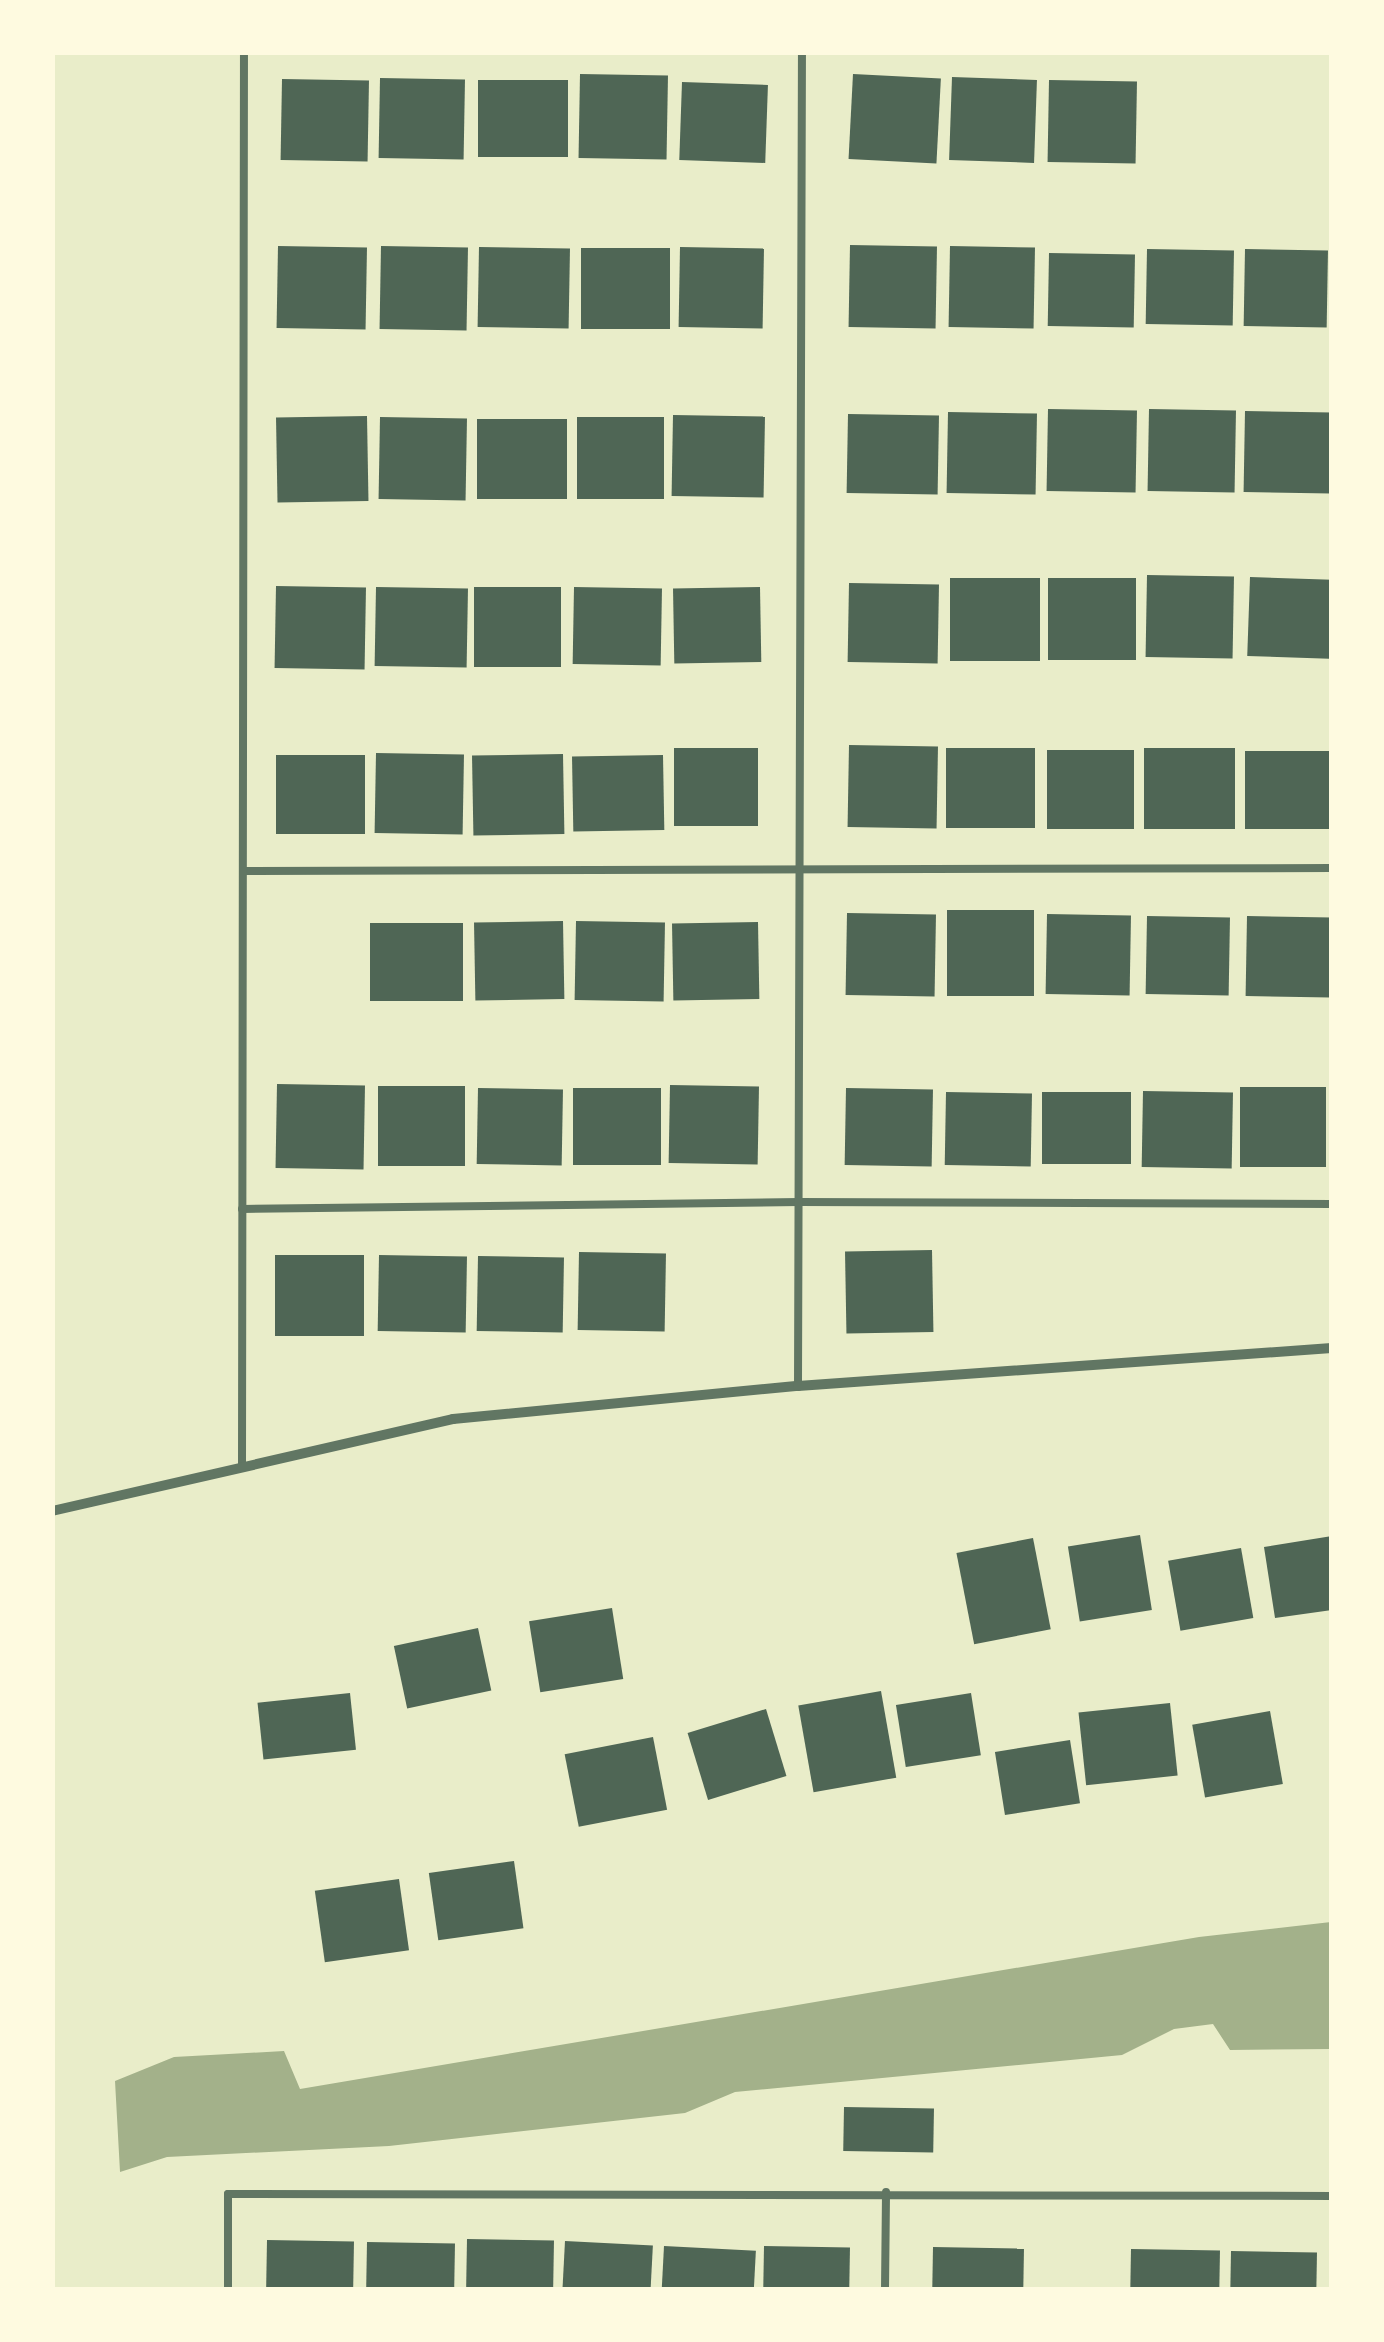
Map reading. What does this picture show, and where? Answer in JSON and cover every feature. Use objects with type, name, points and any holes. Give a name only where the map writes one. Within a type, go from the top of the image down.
[{"type":"street","points":[[52,1511],[452,1419],[798,1386],[1332,1348]]},
{"type":"lane","points":[[242,1466],[244,52]]},
{"type":"lane","points":[[798,1386],[802,52]]},
{"type":"lane","points":[[243,871],[1332,868]]},
{"type":"lane","points":[[242,1209],[800,1202],[1332,1204]]},
{"type":"lane","points":[[228,2290],[228,2194],[886,2192],[1332,2196]]},
{"type":"lane","points":[[886,2192],[886,2290]]},
{"type":"shaded area","points":[[1331,1922],[1331,2049],[1230,2050],[1213,2024],[1174,2029],[1122,2055],[735,2092],[685,2113],[389,2146],[167,2157],[120,2172],[115,2081],[174,2057],[284,2051],[300,2089],[1199,1937]]},
{"type":"building","points":[[580,74],[668,76],[667,160],[579,158]]},
{"type":"building","points":[[853,74],[941,79],[936,163],[849,159]]},
{"type":"building","points":[[952,77],[1037,80],[1034,163],[949,160]]},
{"type":"building","points":[[380,78],[465,79],[464,159],[379,158]]},
{"type":"building","points":[[282,79],[369,81],[368,162],[281,160]]},
{"type":"building","points":[[478,80],[568,80],[568,157],[478,157]]},
{"type":"building","points":[[1049,80],[1137,82],[1136,164],[1048,162]]},
{"type":"building","points":[[682,82],[768,85],[765,163],[679,160]]},
{"type":"building","points":[[850,245],[937,247],[936,329],[849,327]]},
{"type":"building","points":[[278,246],[367,248],[366,330],[277,328]]},
{"type":"building","points":[[381,246],[468,248],[467,331],[380,329]]},
{"type":"building","points":[[950,246],[1035,247],[1034,328],[949,327]]},
{"type":"building","points":[[479,247],[570,249],[569,329],[478,327]]},
{"type":"building","points":[[680,247],[764,248],[763,328],[679,327]]},
{"type":"building","points":[[581,248],[670,248],[670,329],[581,329]]},
{"type":"building","points":[[1147,249],[1234,251],[1233,326],[1146,324]]},
{"type":"building","points":[[1245,249],[1328,250],[1327,327],[1244,326]]},
{"type":"building","points":[[1049,253],[1135,255],[1134,327],[1048,326]]},
{"type":"building","points":[[1048,409],[1137,411],[1136,493],[1047,491]]},
{"type":"building","points":[[1149,409],[1236,411],[1235,493],[1148,491]]},
{"type":"building","points":[[1245,411],[1332,413],[1331,494],[1244,492]]},
{"type":"building","points":[[948,412],[1037,414],[1036,495],[947,493]]},
{"type":"building","points":[[848,414],[939,416],[938,495],[847,493]]},
{"type":"building","points":[[673,415],[765,417],[764,498],[672,496]]},
{"type":"building","points":[[367,416],[368,501],[277,503],[276,418]]},
{"type":"building","points":[[380,417],[467,419],[466,501],[379,499]]},
{"type":"building","points":[[577,417],[664,417],[664,499],[577,499]]},
{"type":"building","points":[[477,419],[567,419],[567,499],[477,499]]},
{"type":"building","points":[[1147,575],[1234,577],[1233,659],[1146,657]]},
{"type":"building","points":[[1250,577],[1332,580],[1329,659],[1247,656]]},
{"type":"building","points":[[950,578],[1040,578],[1040,661],[950,661]]},
{"type":"building","points":[[1048,578],[1136,578],[1136,660],[1048,660]]},
{"type":"building","points":[[849,583],[939,585],[938,664],[848,662]]},
{"type":"building","points":[[276,586],[366,588],[365,670],[275,668]]},
{"type":"building","points":[[376,587],[468,589],[467,668],[375,666]]},
{"type":"building","points":[[474,587],[561,587],[561,667],[474,667]]},
{"type":"building","points":[[574,587],[662,589],[661,666],[573,664]]},
{"type":"building","points":[[760,587],[761,662],[674,664],[673,589]]},
{"type":"building","points":[[849,745],[938,747],[937,829],[848,827]]},
{"type":"building","points":[[674,748],[758,748],[758,826],[674,826]]},
{"type":"building","points":[[946,748],[1035,748],[1035,828],[946,828]]},
{"type":"building","points":[[1144,748],[1235,748],[1235,829],[1144,829]]},
{"type":"building","points":[[1047,750],[1134,750],[1134,829],[1047,829]]},
{"type":"building","points":[[1245,751],[1332,751],[1332,829],[1245,829]]},
{"type":"building","points":[[376,753],[464,755],[463,835],[375,833]]},
{"type":"building","points":[[563,754],[564,834],[473,836],[472,756]]},
{"type":"building","points":[[276,755],[365,755],[365,834],[276,834]]},
{"type":"building","points":[[663,755],[664,830],[573,832],[572,757]]},
{"type":"building","points":[[947,910],[1034,910],[1034,996],[947,996]]},
{"type":"building","points":[[847,913],[936,915],[935,997],[846,995]]},
{"type":"building","points":[[1047,914],[1131,915],[1130,995],[1046,994]]},
{"type":"building","points":[[1147,916],[1230,917],[1229,995],[1146,994]]},
{"type":"building","points":[[1247,916],[1332,917],[1331,997],[1246,996]]},
{"type":"building","points":[[563,921],[564,999],[475,1001],[474,923]]},
{"type":"building","points":[[576,921],[665,923],[664,1002],[575,1000]]},
{"type":"building","points":[[758,922],[759,999],[673,1000],[672,924]]},
{"type":"building","points":[[370,923],[463,923],[463,1001],[370,1001]]},
{"type":"building","points":[[277,1084],[365,1086],[364,1170],[276,1168]]},
{"type":"building","points":[[670,1085],[759,1087],[758,1165],[669,1163]]},
{"type":"building","points":[[378,1086],[465,1086],[465,1166],[378,1166]]},
{"type":"building","points":[[1240,1087],[1326,1087],[1326,1167],[1240,1167]]},
{"type":"building","points":[[478,1088],[563,1089],[562,1165],[477,1164]]},
{"type":"building","points":[[573,1088],[661,1088],[661,1165],[573,1165]]},
{"type":"building","points":[[846,1088],[933,1090],[932,1167],[845,1165]]},
{"type":"building","points":[[1143,1091],[1233,1093],[1232,1169],[1142,1167]]},
{"type":"building","points":[[946,1092],[1032,1094],[1031,1166],[945,1165]]},
{"type":"building","points":[[1042,1092],[1131,1092],[1131,1164],[1042,1164]]},
{"type":"building","points":[[932,1250],[933,1332],[846,1334],[845,1252]]},
{"type":"building","points":[[579,1252],[666,1254],[665,1332],[578,1330]]},
{"type":"building","points":[[275,1255],[364,1255],[364,1336],[275,1336]]},
{"type":"building","points":[[379,1255],[467,1257],[466,1333],[378,1331]]},
{"type":"building","points":[[478,1256],[564,1258],[563,1332],[477,1331]]},
{"type":"building","points":[[1140,1535],[1152,1610],[1080,1621],[1068,1546]]},
{"type":"building","points":[[1332,1536],[1332,1610],[1275,1618],[1264,1547]]},
{"type":"building","points":[[1033,1538],[1051,1629],[974,1644],[956,1553]]},
{"type":"building","points":[[1241,1548],[1253,1618],[1180,1631],[1168,1561]]},
{"type":"building","points":[[612,1608],[623,1679],[540,1692],[529,1621]]},
{"type":"building","points":[[478,1628],[491,1691],[407,1708],[394,1646]]},
{"type":"building","points":[[881,1691],[896,1778],[814,1792],[798,1706]]},
{"type":"building","points":[[350,1693],[356,1750],[263,1759],[258,1703]]},
{"type":"building","points":[[971,1693],[981,1755],[906,1767],[896,1705]]},
{"type":"building","points":[[1170,1703],[1178,1776],[1086,1785],[1079,1713]]},
{"type":"building","points":[[766,1709],[786,1776],[708,1800],[688,1733]]},
{"type":"building","points":[[1270,1711],[1283,1784],[1205,1798],[1192,1725]]},
{"type":"building","points":[[653,1737],[667,1810],[579,1827],[565,1754]]},
{"type":"building","points":[[1070,1740],[1080,1803],[1005,1815],[995,1752]]},
{"type":"building","points":[[514,1861],[523,1928],[438,1940],[429,1873]]},
{"type":"building","points":[[399,1879],[409,1950],[325,1962],[315,1891]]},
{"type":"building","points":[[844,2107],[934,2109],[933,2153],[843,2151]]},
{"type":"building","points":[[467,2239],[554,2241],[553,2290],[466,2290]]},
{"type":"building","points":[[267,2240],[354,2242],[353,2290],[266,2290]]},
{"type":"building","points":[[565,2241],[653,2246],[651,2290],[562,2290]]},
{"type":"building","points":[[367,2242],[455,2244],[454,2290],[366,2290]]},
{"type":"building","points":[[664,2246],[756,2251],[754,2290],[662,2290]]},
{"type":"building","points":[[764,2246],[850,2248],[849,2290],[763,2290]]},
{"type":"building","points":[[933,2247],[1024,2249],[1023,2290],[932,2290]]},
{"type":"building","points":[[1131,2249],[1220,2251],[1219,2290],[1130,2290]]},
{"type":"building","points":[[1231,2251],[1317,2253],[1316,2290],[1230,2290]]}]
